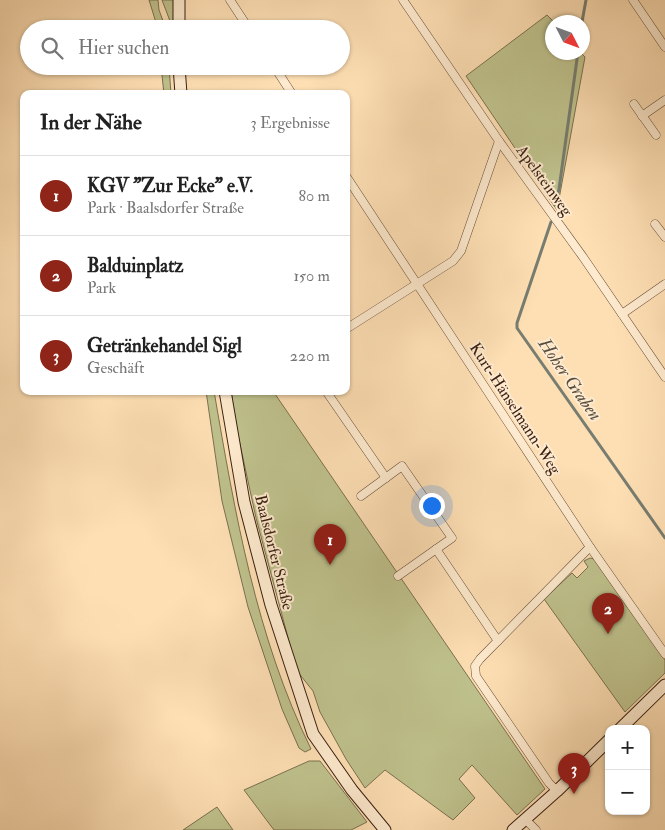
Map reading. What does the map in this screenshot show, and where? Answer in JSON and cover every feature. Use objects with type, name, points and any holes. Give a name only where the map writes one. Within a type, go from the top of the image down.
[{"type":"main road","points":[[179,0],[179,20]]},
{"type":"main road","points":[[180,75],[181,90]]},
{"type":"main road","name":"Baalsdorfer Straße","points":[[226,395],[244,502],[271,605],[313,734],[352,790],[385,830]]},
{"type":"main road","points":[[624,725],[665,685]]},
{"type":"main road","points":[[513,830],[526,820],[605,744]]},
{"type":"street","points":[[230,0],[243,20]]},
{"type":"street","name":"Apelsteinweg","points":[[403,0],[499,141],[583,256],[665,377]]},
{"type":"street","points":[[633,0],[665,47]]},
{"type":"street","points":[[280,75],[289,90]]},
{"type":"street","points":[[642,116],[665,100]]},
{"type":"street","points":[[634,104],[656,135]]},
{"type":"street","points":[[350,326],[453,261],[461,251],[499,141]]},
{"type":"street","name":"Kurt-Hänselmann-Weg","points":[[350,182],[590,548],[665,654]]},
{"type":"street","points":[[656,224],[665,237]]},
{"type":"street","points":[[622,314],[665,284]]},
{"type":"street","points":[[329,395],[386,478]]},
{"type":"street","points":[[361,496],[402,466],[452,538],[398,576]]},
{"type":"street","points":[[556,791],[476,676],[475,666],[590,548]]},
{"type":"street","points":[[436,549],[498,641]]},
{"type":"street","points":[[526,820],[536,830]]},
{"type":"green space","points":[[149,0],[158,0],[163,20],[155,20]]},
{"type":"green space","points":[[162,0],[174,0],[175,20],[170,20]]},
{"type":"green space","points":[[545,17],[545,60],[584,60],[557,210],[466,76]]},
{"type":"green space","points":[[162,75],[170,75],[171,90],[164,90]]},
{"type":"green space","points":[[207,395],[215,395],[230,483],[250,574],[276,663],[311,749],[305,752],[299,748],[282,709],[248,607],[222,501]]},
{"type":"green space","points":[[232,395],[276,395],[545,789],[517,815],[472,765],[459,779],[475,798],[453,820],[385,770],[365,788],[346,759],[320,712],[313,691],[297,671],[256,518],[238,435]]},
{"type":"green space","points":[[590,558],[594,559],[665,660],[665,673],[625,712],[544,599],[572,573],[577,578],[588,567],[584,561]]},
{"type":"green space","points":[[309,761],[320,761],[367,822],[351,830],[274,830],[244,790]]},
{"type":"green space","points":[[217,807],[233,830],[183,830]]},
{"type":"waterway","name":"Hoher Graben","points":[[583,15],[586,0]]},
{"type":"waterway","name":"Hoher Graben","points":[[555,205],[559,189],[577,60]]},
{"type":"waterway","name":"Hoher Graben","points":[[551,222],[517,323],[517,328],[665,538]]},
{"type":"place","name":"KGV \"Zur Ecke\" e.V.","points":[[330,565]]},
{"type":"place","name":"Balduinplatz","points":[[608,634]]},
{"type":"place","name":"Getränkehandel Sigl","points":[[574,794]]}]
